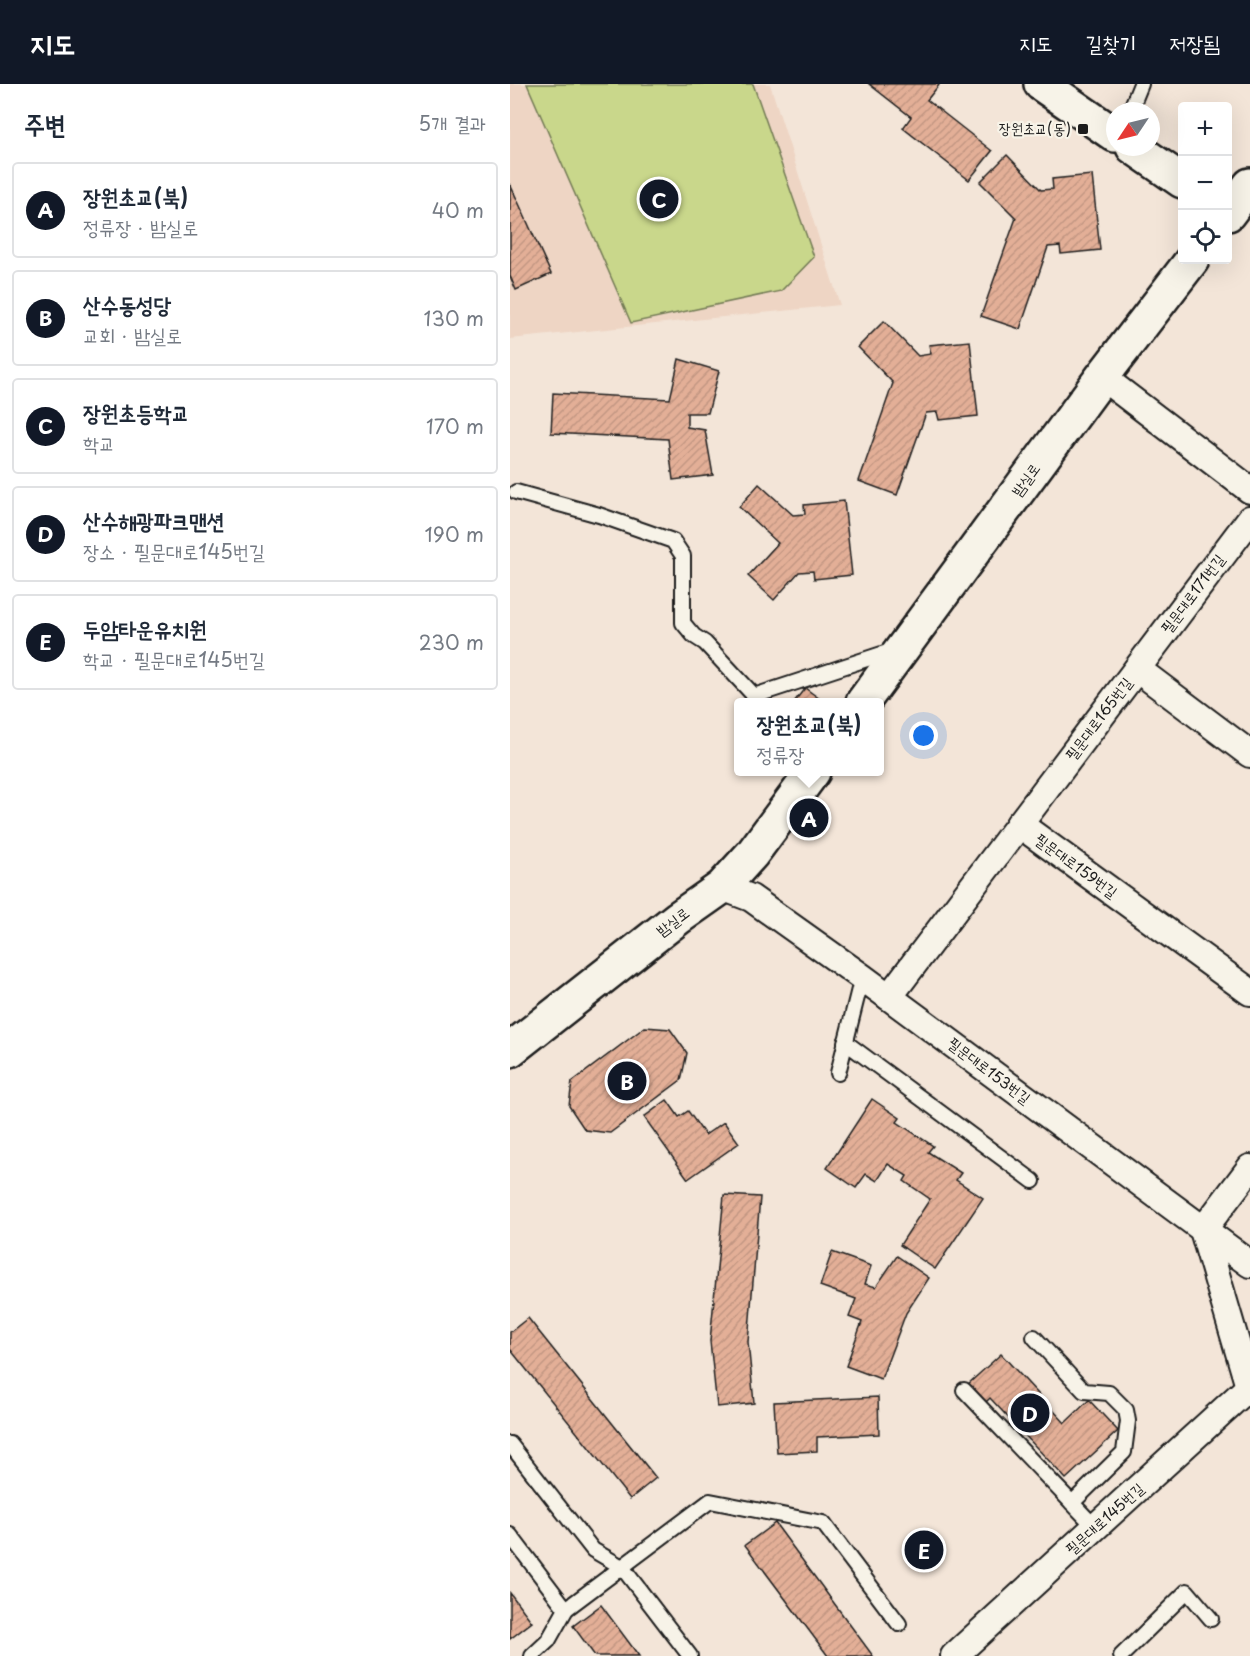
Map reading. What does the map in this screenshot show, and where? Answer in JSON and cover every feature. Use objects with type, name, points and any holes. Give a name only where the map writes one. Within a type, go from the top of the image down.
[{"type":"main road","points":[[1041,84],[1106,129]]},
{"type":"main road","points":[[1146,156],[1178,178]]},
{"type":"main road","points":[[1233,217],[1250,185]]},
{"type":"main road","name":"밤실로","points":[[866,698],[1102,377],[1189,264]]},
{"type":"main road","name":"밤실로","points":[[510,1050],[678,918],[722,887],[752,854],[805,776]]},
{"type":"street","points":[[1102,377],[1250,490]]},
{"type":"street","name":"필문대로171번길","points":[[1137,669],[1250,519]]},
{"type":"street","name":"필문대로165번길","points":[[1019,824],[1137,669],[1250,754]]},
{"type":"street","name":"필문대로159번길","points":[[889,997],[1019,824],[1250,992]]},
{"type":"street","name":"필문대로153번길","points":[[722,887],[751,898],[862,977],[1250,1264]]},
{"type":"street","points":[[1203,1230],[1250,1168]]},
{"type":"street","name":"필문대로145번길","points":[[960,1654],[1095,1527],[1250,1388],[1203,1230]]},
{"type":"lane","points":[[1134,102],[1142,84]]},
{"type":"lane","points":[[516,492],[599,515],[673,541],[682,556],[683,623],[694,636],[705,643],[756,698]]},
{"type":"lane","points":[[760,698],[904,647]]},
{"type":"lane","points":[[838,1073],[862,977]]},
{"type":"lane","points":[[845,1042],[1033,1181]]},
{"type":"lane","points":[[1034,1337],[1084,1391],[1108,1393],[1126,1410],[1128,1421],[1124,1452],[1072,1503]]},
{"type":"lane","points":[[964,1389],[1095,1527]]},
{"type":"lane","points":[[510,1444],[593,1550],[622,1567],[690,1656]]},
{"type":"lane","points":[[532,1656],[548,1641],[566,1609],[710,1501],[823,1523],[899,1624]]},
{"type":"lane","points":[[510,1535],[566,1609]]},
{"type":"lane","points":[[1121,1656],[1186,1591],[1211,1618]]},
{"type":"shaded area","points":[[510,84],[770,84],[840,305],[510,339]]},
{"type":"green space","points":[[527,84],[753,84],[814,257],[781,291],[631,323]]},
{"type":"building","points":[[869,84],[938,84],[927,100],[992,151],[969,180],[903,128],[911,117]]},
{"type":"building","points":[[1007,155],[1041,190],[1053,189],[1052,179],[1092,175],[1100,250],[1061,254],[1060,246],[1048,247],[1020,329],[981,316],[1016,218],[980,182]]},
{"type":"building","points":[[510,184],[551,274],[516,290],[510,276]]},
{"type":"building","points":[[884,321],[918,356],[931,354],[929,345],[970,341],[978,416],[939,420],[937,412],[926,413],[897,495],[859,481],[893,383],[858,347]]},
{"type":"building","points":[[679,359],[719,371],[708,413],[687,413],[687,427],[705,430],[713,475],[673,480],[668,439],[551,433],[553,393],[670,399]]},
{"type":"building","points":[[759,484],[793,515],[805,514],[804,505],[844,501],[852,575],[814,579],[813,571],[799,572],[774,600],[748,576],[778,543],[739,507]]},
{"type":"building","points":[[805,688],[819,698],[797,698]]},
{"type":"building","points":[[645,1027],[670,1029],[687,1053],[681,1080],[610,1133],[585,1130],[569,1106],[572,1082]]},
{"type":"building","points":[[872,1099],[900,1118],[897,1122],[933,1146],[928,1152],[961,1173],[956,1180],[983,1198],[935,1269],[900,1245],[930,1199],[904,1181],[907,1176],[888,1164],[877,1181],[866,1174],[856,1188],[827,1168]]},
{"type":"building","points":[[667,1100],[679,1117],[688,1111],[705,1135],[724,1122],[739,1143],[688,1179],[644,1117]]},
{"type":"building","points":[[724,1195],[760,1197],[748,1342],[754,1403],[717,1407],[710,1341]]},
{"type":"building","points":[[832,1252],[871,1266],[865,1284],[876,1287],[897,1256],[929,1278],[906,1313],[881,1379],[846,1366],[862,1322],[849,1317],[856,1299],[820,1286]]},
{"type":"building","points":[[528,1318],[656,1478],[630,1499],[510,1349],[510,1332]]},
{"type":"building","points":[[1001,1354],[1065,1423],[1089,1400],[1118,1431],[1066,1479],[990,1398],[984,1404],[967,1385]]},
{"type":"building","points":[[878,1397],[879,1434],[817,1437],[817,1451],[777,1453],[774,1402]]},
{"type":"building","points":[[775,1523],[873,1656],[828,1656],[745,1545]]},
{"type":"building","points":[[510,1593],[532,1622],[510,1639]]},
{"type":"building","points":[[601,1605],[639,1656],[595,1656],[573,1626]]},
{"type":"place","name":"장원초교(동)","points":[[1083,129]]},
{"type":"place","name":"장원초등학교","points":[[659,199]]},
{"type":"place","name":"장원초교(북)","points":[[809,818]]},
{"type":"place","name":"산수동성당","points":[[627,1081]]},
{"type":"place","name":"산수해광파크맨션","points":[[1030,1413]]},
{"type":"place","name":"두암타운유치원","points":[[924,1550]]}]
